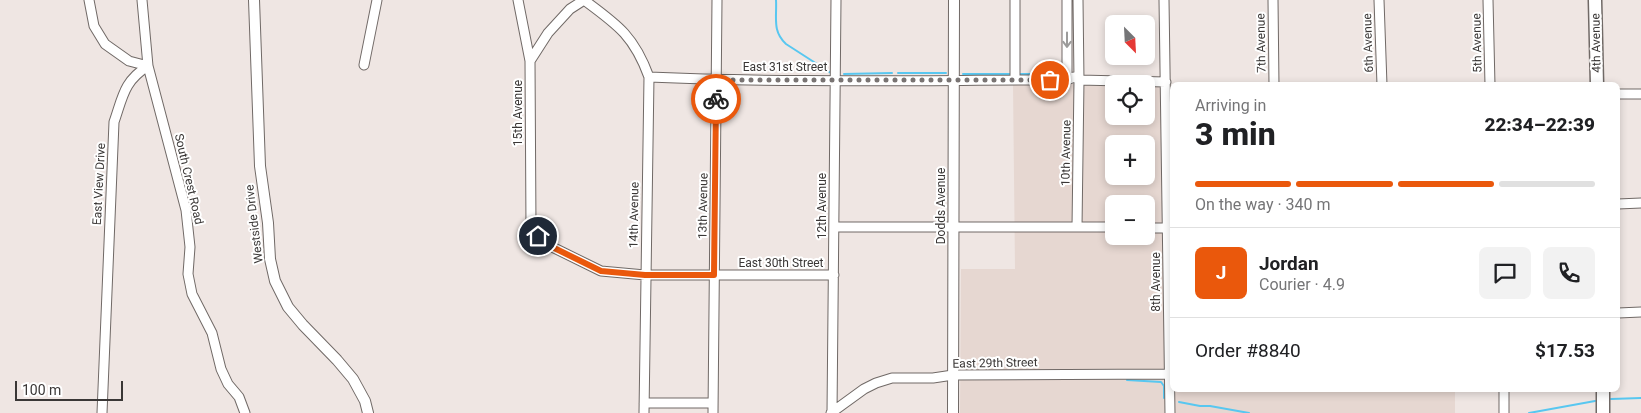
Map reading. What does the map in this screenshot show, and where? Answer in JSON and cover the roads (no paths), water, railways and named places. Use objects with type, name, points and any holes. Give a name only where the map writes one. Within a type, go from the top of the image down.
[{"type":"main road","name":"4th Avenue","points":[[1595,0],[1597,82]]},
{"type":"main road","points":[[1603,392],[1603,413]]},
{"type":"street","points":[[89,0],[94,26],[105,44],[128,60],[148,66]]},
{"type":"street","name":"South Crest Road","points":[[142,0],[148,66],[186,210],[190,247],[188,274],[192,294],[212,333],[221,369],[228,384],[239,397],[245,413]]},
{"type":"street","name":"Westside Drive","points":[[254,0],[260,166],[268,223],[270,260],[275,281],[288,307],[338,360],[353,379],[368,413]]},
{"type":"street","points":[[364,65],[377,0]]},
{"type":"street","name":"15th Avenue","points":[[518,0],[530,61],[531,228]]},
{"type":"street","points":[[530,61],[548,33],[570,9],[584,0],[611,20],[629,37],[641,56],[648,77]]},
{"type":"street","name":"13th Avenue","points":[[713,413],[717,0]]},
{"type":"street","name":"12th Avenue","points":[[832,413],[836,0]]},
{"type":"street","name":"Dodds Avenue","points":[[953,413],[954,0]]},
{"type":"street","points":[[1015,0],[1016,80]]},
{"type":"street","points":[[1067,0],[1067,80]]},
{"type":"street","name":"10th Avenue","points":[[1077,227],[1078,0]]},
{"type":"street","name":"8th Avenue","points":[[1164,0],[1168,86],[1170,413]]},
{"type":"street","name":"7th Avenue","points":[[1273,0],[1274,82]]},
{"type":"street","name":"6th Avenue","points":[[1379,0],[1382,82]]},
{"type":"street","name":"5th Avenue","points":[[1488,0],[1490,82]]},
{"type":"street","name":"East View Drive","points":[[102,413],[114,122],[127,85],[138,72],[148,66]]},
{"type":"street","name":"East 31st Street","points":[[648,77],[716,80],[954,81],[1067,80],[1074,77],[1079,80],[1168,86]]},
{"type":"street","name":"14th Avenue","points":[[644,413],[648,77]]},
{"type":"street","points":[[1620,94],[1641,94]]},
{"type":"street","points":[[1620,204],[1641,203]]},
{"type":"street","points":[[834,227],[1105,227]]},
{"type":"street","name":"East 30th Street","points":[[531,228],[546,244],[601,271],[645,275],[834,275]]},
{"type":"street","points":[[1155,228],[1168,228]]},
{"type":"street","points":[[1620,313],[1641,312]]},
{"type":"street","name":"East 29th Street","points":[[832,413],[864,389],[892,378],[934,378],[953,374],[1169,374]]},
{"type":"street","points":[[1504,392],[1504,413]]},
{"type":"street","points":[[644,403],[713,403]]},
{"type":"waterway","points":[[776,0],[776,24],[782,39],[786,44],[831,73]]},
{"type":"waterway","points":[[844,74],[892,73]]},
{"type":"waterway","points":[[898,73],[946,73]]},
{"type":"waterway","points":[[963,74],[1011,74]]},
{"type":"waterway","points":[[1019,74],[1059,74]]},
{"type":"waterway","points":[[1127,380],[1161,382],[1164,386],[1164,398]]},
{"type":"waterway","points":[[1611,399],[1641,398]]},
{"type":"waterway","points":[[1529,413],[1595,401]]},
{"type":"waterway","points":[[1179,402],[1249,413]]}]
